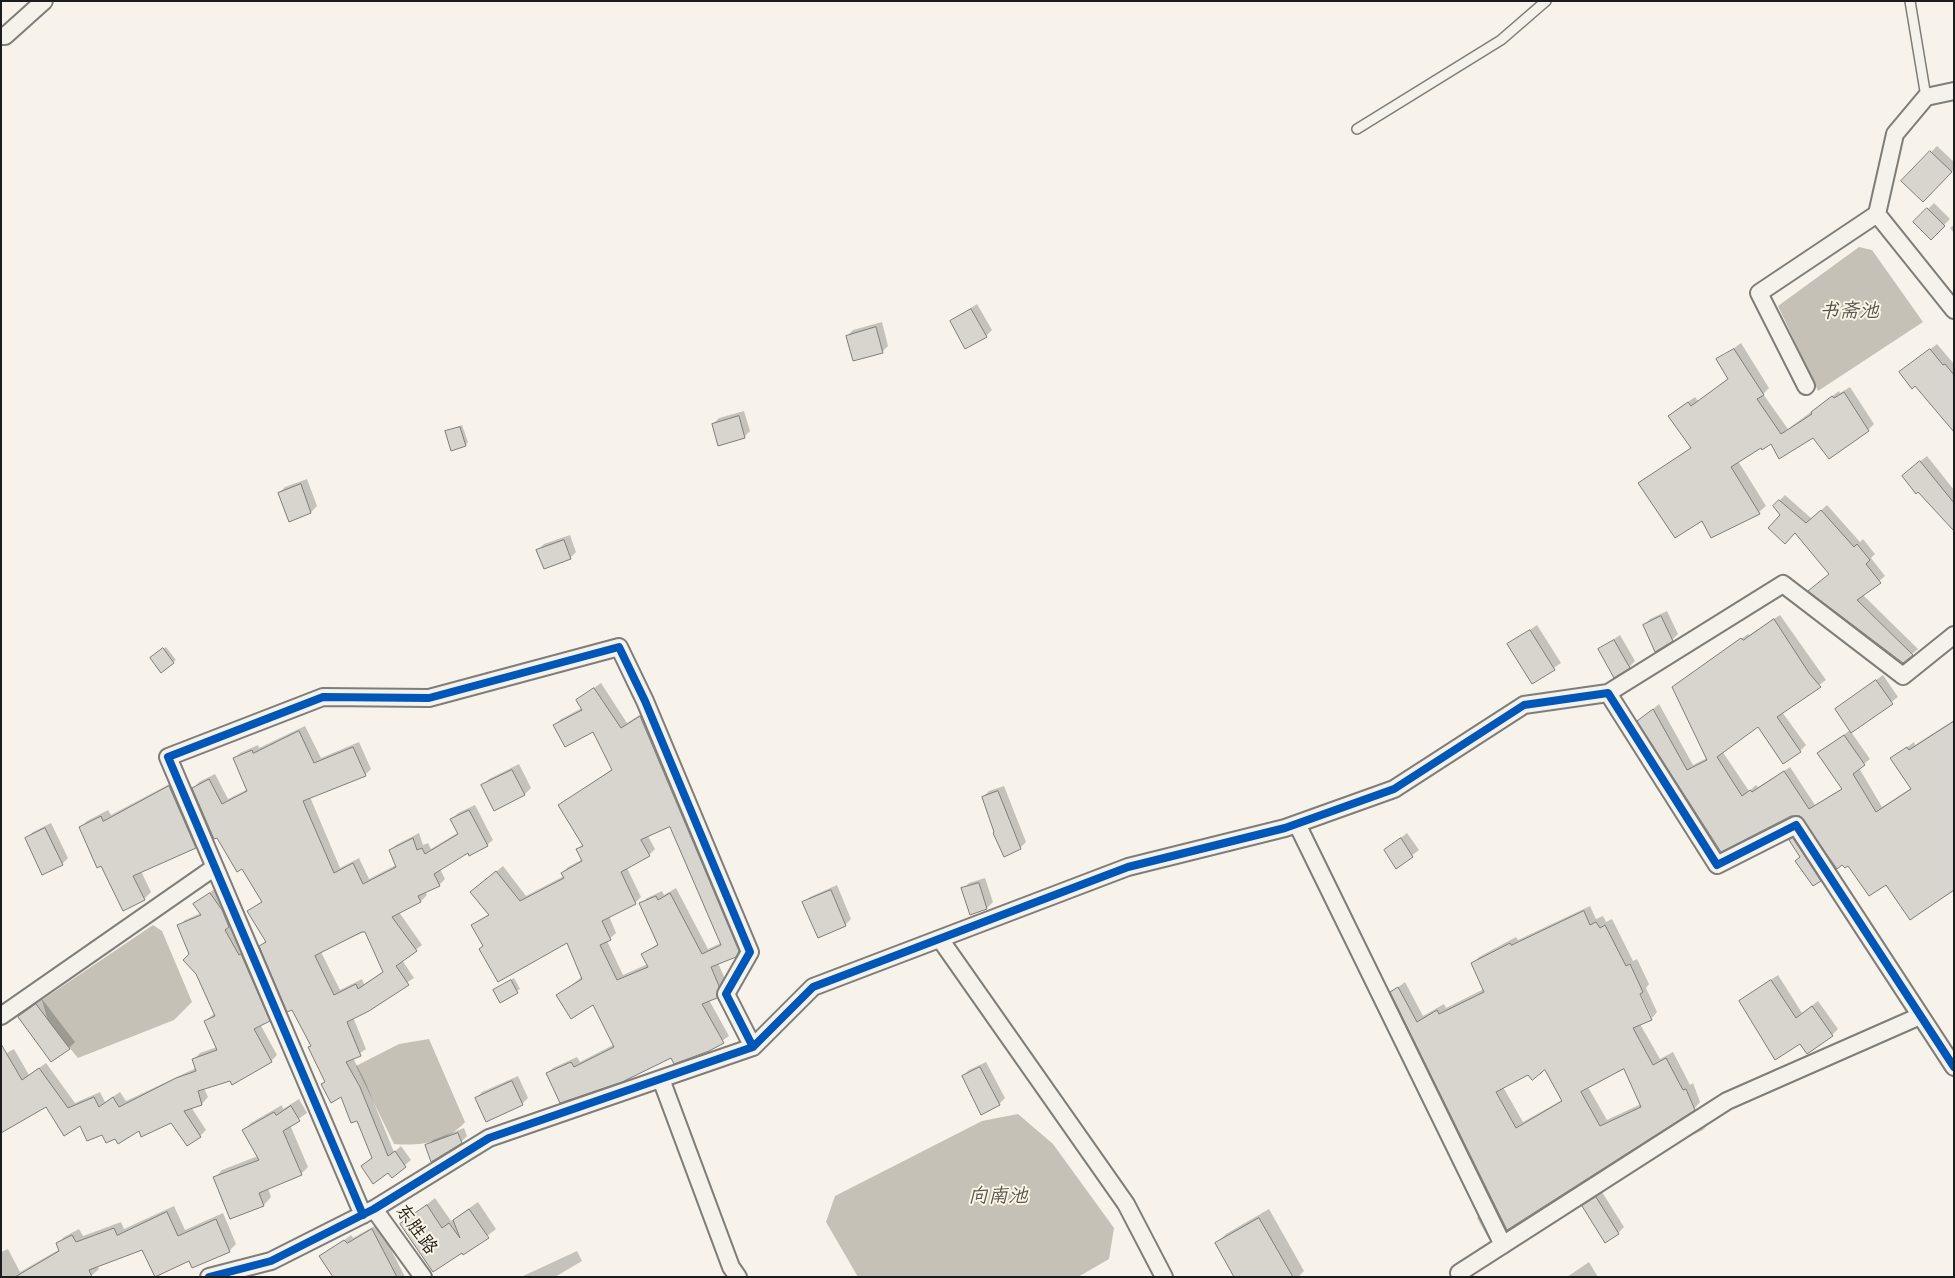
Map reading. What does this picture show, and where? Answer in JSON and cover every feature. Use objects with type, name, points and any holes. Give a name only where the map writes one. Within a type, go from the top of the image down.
[{"type":"street","points":[[1,36],[4,36],[44,1]]},
{"type":"street","points":[[1806,386],[1759,293],[1877,214],[1895,134],[1926,96],[1954,91]]},
{"type":"street","points":[[1877,214],[1954,310]]},
{"type":"street","points":[[209,1277],[271,1261],[368,1212],[489,1138],[753,1047],[813,987],[1128,867],[1297,824],[1394,789],[1524,705],[1608,693],[1783,584],[1903,676],[1954,635]]},
{"type":"street","name":"东胜路","points":[[423,1277],[368,1212],[168,757],[323,697],[429,698],[619,647],[645,701],[750,952],[726,994],[753,1047]]},
{"type":"street","points":[[1608,693],[1717,865],[1796,825],[1954,1067]]},
{"type":"street","points":[[1297,824],[1503,1244]]},
{"type":"street","points":[[1,1016],[215,867]]},
{"type":"street","points":[[940,939],[1126,1204],[1164,1277]]},
{"type":"street","points":[[1461,1277],[1458,1273],[1727,1101],[1920,1016]]},
{"type":"street","points":[[661,1079],[731,1267],[738,1277]]},
{"type":"lane","points":[[1357,130],[1501,40],[1546,1]]},
{"type":"lane","points":[[1910,1],[1926,96]]},
{"type":"water","name":"书斋池","points":[[1859,247],[1872,250],[1923,322],[1818,391],[1778,306]]},
{"type":"water","points":[[153,925],[162,931],[192,1002],[174,1020],[78,1058],[48,1022],[42,1000]]},
{"type":"water","points":[[429,1039],[465,1122],[450,1135],[432,1142],[394,1144],[356,1066],[399,1044]]},
{"type":"water","name":"向南池","points":[[1018,1114],[1053,1144],[1114,1228],[1109,1259],[1078,1277],[858,1277],[826,1222],[835,1196],[982,1121]]},
{"type":"building","points":[[1930,151],[1952,172],[1923,202],[1901,181]]},
{"type":"building","points":[[1927,208],[1945,226],[1931,240],[1913,222]]},
{"type":"building","points":[[971,309],[987,337],[965,349],[950,321]]},
{"type":"building","points":[[876,327],[883,353],[853,361],[846,336]]},
{"type":"building","points":[[1734,349],[1764,395],[1757,399],[1781,434],[1812,414],[1811,412],[1832,396],[1834,398],[1844,392],[1869,431],[1829,459],[1813,438],[1779,459],[1771,444],[1762,450],[1761,448],[1731,467],[1760,514],[1711,538],[1702,521],[1675,538],[1638,483],[1691,448],[1668,416],[1688,402],[1691,406],[1728,379],[1716,359]]},
{"type":"building","points":[[1930,349],[1954,375],[1954,432],[1915,386],[1912,389],[1899,372]]},
{"type":"building","points":[[739,416],[745,438],[718,446],[712,424]]},
{"type":"building","points":[[460,427],[466,446],[451,451],[445,431]]},
{"type":"building","points":[[1920,461],[1954,503],[1954,531],[1918,492],[1916,494],[1902,476]]},
{"type":"building","points":[[301,484],[311,513],[289,522],[278,493]]},
{"type":"building","points":[[1779,500],[1806,523],[1821,510],[1854,547],[1857,544],[1870,560],[1866,564],[1881,583],[1857,600],[1913,655],[1903,663],[1808,591],[1829,574],[1795,533],[1785,544],[1768,528],[1780,515],[1773,506]]},
{"type":"building","points":[[564,540],[571,559],[544,569],[536,550]]},
{"type":"building","points":[[1661,616],[1673,641],[1655,652],[1643,625]]},
{"type":"building","points":[[1774,619],[1809,673],[1821,687],[1777,717],[1801,752],[1783,764],[1758,727],[1717,757],[1742,796],[1750,790],[1752,792],[1784,771],[1809,809],[1842,789],[1817,753],[1844,735],[1865,765],[1853,774],[1876,812],[1911,789],[1890,758],[1907,747],[1909,750],[1954,721],[1954,890],[1910,920],[1886,885],[1869,896],[1848,866],[1845,868],[1842,865],[1837,869],[1800,816],[1791,816],[1721,852],[1637,721],[1653,709],[1687,770],[1707,760],[1672,687],[1741,638],[1743,640]]},
{"type":"building","points":[[1530,630],[1555,670],[1532,684],[1507,644]]},
{"type":"building","points":[[1614,640],[1630,668],[1614,678],[1598,649]]},
{"type":"building","points":[[163,648],[174,663],[161,673],[150,658]]},
{"type":"building","points":[[1876,680],[1893,704],[1851,733],[1835,709]]},
{"type":"building","points":[[594,688],[621,728],[640,716],[739,951],[736,957],[711,967],[719,986],[717,998],[702,1004],[724,1043],[709,1051],[674,1064],[671,1058],[622,1082],[560,1103],[546,1073],[571,1062],[574,1067],[614,1047],[593,1005],[571,1019],[556,995],[582,979],[567,943],[498,982],[479,949],[483,946],[471,925],[489,915],[470,892],[496,871],[520,901],[564,878],[561,873],[582,861],[576,849],[583,846],[558,805],[612,770],[593,732],[565,747],[553,725],[582,710],[576,700]],"holes":[[[670,827],[721,945],[702,954],[670,893],[658,900],[656,896],[639,903],[658,945],[641,954],[648,967],[617,980],[600,945],[611,940],[602,921],[636,904],[621,872],[650,856],[641,840]]]},
{"type":"building","points":[[299,731],[314,763],[353,747],[366,776],[303,801],[334,873],[353,863],[363,884],[396,867],[389,850],[413,838],[417,850],[422,848],[425,854],[458,834],[450,819],[469,810],[488,846],[469,856],[468,853],[434,874],[440,886],[418,896],[421,902],[392,917],[417,951],[396,966],[409,985],[369,1011],[347,1022],[361,1056],[346,1062],[360,1087],[388,1156],[395,1151],[406,1167],[392,1178],[388,1173],[373,1184],[361,1166],[372,1158],[357,1121],[351,1123],[341,1097],[331,1103],[321,1084],[325,1082],[308,1047],[311,1046],[292,1010],[287,1012],[259,946],[266,942],[247,911],[262,902],[242,869],[237,872],[217,838],[214,839],[192,788],[209,779],[222,804],[247,791],[233,758],[252,750],[253,753]],"holes":[[[365,932],[383,972],[358,989],[356,984],[334,995],[315,956]]]},
{"type":"building","points":[[512,770],[525,795],[494,811],[481,785]]},
{"type":"building","points":[[169,786],[196,848],[133,876],[145,900],[123,911],[101,866],[97,868],[79,827],[101,816],[103,821]]},
{"type":"building","points":[[998,791],[1021,849],[1004,857],[993,833],[982,797]]},
{"type":"building","points":[[45,828],[63,865],[42,875],[25,838]]},
{"type":"building","points":[[1401,838],[1413,857],[1396,869],[1384,850]]},
{"type":"building","points":[[1793,838],[1821,881],[1813,886],[1795,861],[1800,857],[1789,840]]},
{"type":"building","points":[[979,883],[987,909],[970,915],[961,888]]},
{"type":"building","points":[[831,890],[846,926],[818,938],[802,902]]},
{"type":"building","points":[[210,893],[222,910],[229,927],[225,930],[239,955],[241,954],[270,1021],[254,1029],[272,1062],[232,1085],[230,1081],[198,1091],[202,1105],[184,1111],[201,1137],[187,1146],[171,1123],[141,1137],[139,1131],[118,1144],[115,1139],[106,1143],[102,1135],[87,1141],[80,1126],[64,1136],[46,1107],[1,1133],[1,1044],[22,1080],[39,1068],[68,1108],[94,1097],[99,1107],[113,1097],[119,1107],[176,1078],[196,1071],[192,1059],[217,1050],[204,1021],[215,1016],[196,974],[183,960],[189,954],[177,925],[201,915],[193,904]]},
{"type":"building","points":[[1584,911],[1590,925],[1596,922],[1600,928],[1605,925],[1626,966],[1630,964],[1643,992],[1640,994],[1652,1020],[1633,1028],[1653,1065],[1666,1058],[1683,1090],[1686,1089],[1695,1110],[1507,1230],[1390,992],[1398,987],[1417,1022],[1437,1010],[1439,1014],[1484,992],[1471,963],[1510,943],[1511,945]],"holes":[[[1624,1069],[1641,1107],[1600,1126],[1581,1092]],[[1545,1070],[1562,1101],[1516,1128],[1496,1092],[1528,1075],[1532,1080]]]},
{"type":"building","points":[[511,980],[518,993],[500,1003],[493,990]]},
{"type":"building","points":[[1771,980],[1796,1018],[1812,1006],[1833,1036],[1807,1054],[1800,1044],[1775,1060],[1739,1001]]},
{"type":"building","points":[[36,1004],[70,1049],[51,1062],[18,1017]]},
{"type":"building","points":[[980,1067],[1000,1105],[981,1115],[962,1076]]},
{"type":"building","points":[[512,1081],[523,1105],[486,1122],[475,1098]]},
{"type":"building","points":[[291,1106],[300,1121],[283,1131],[302,1175],[259,1193],[264,1206],[230,1219],[213,1177],[259,1160],[242,1130],[274,1112],[276,1115]]},
{"type":"building","points":[[458,1133],[462,1143],[431,1162],[425,1145]]},
{"type":"building","points":[[1596,1197],[1619,1234],[1605,1243],[1582,1206]]},
{"type":"building","points":[[427,1205],[442,1228],[449,1223],[460,1238],[453,1220],[469,1209],[489,1238],[433,1272],[400,1224]]},
{"type":"building","points":[[167,1212],[178,1236],[216,1219],[230,1252],[192,1268],[189,1261],[155,1277],[142,1250],[89,1270],[92,1277],[15,1277],[59,1251],[56,1243],[72,1235],[76,1242],[114,1228],[117,1235]]},
{"type":"building","points":[[1259,1218],[1293,1277],[1234,1277],[1215,1243]]},
{"type":"building","points":[[372,1229],[397,1277],[333,1277],[319,1256],[344,1240],[347,1243]]},
{"type":"cycle path","points":[[363,1215],[168,757],[323,697],[429,698],[619,647],[645,701],[750,952],[726,994],[753,1047]]},
{"type":"cycle path","points":[[209,1277],[271,1261],[374,1209],[489,1138],[753,1047],[813,987],[1128,867],[1285,828],[1394,789],[1524,705],[1608,693],[1717,865],[1796,825],[1954,1067]]}]
